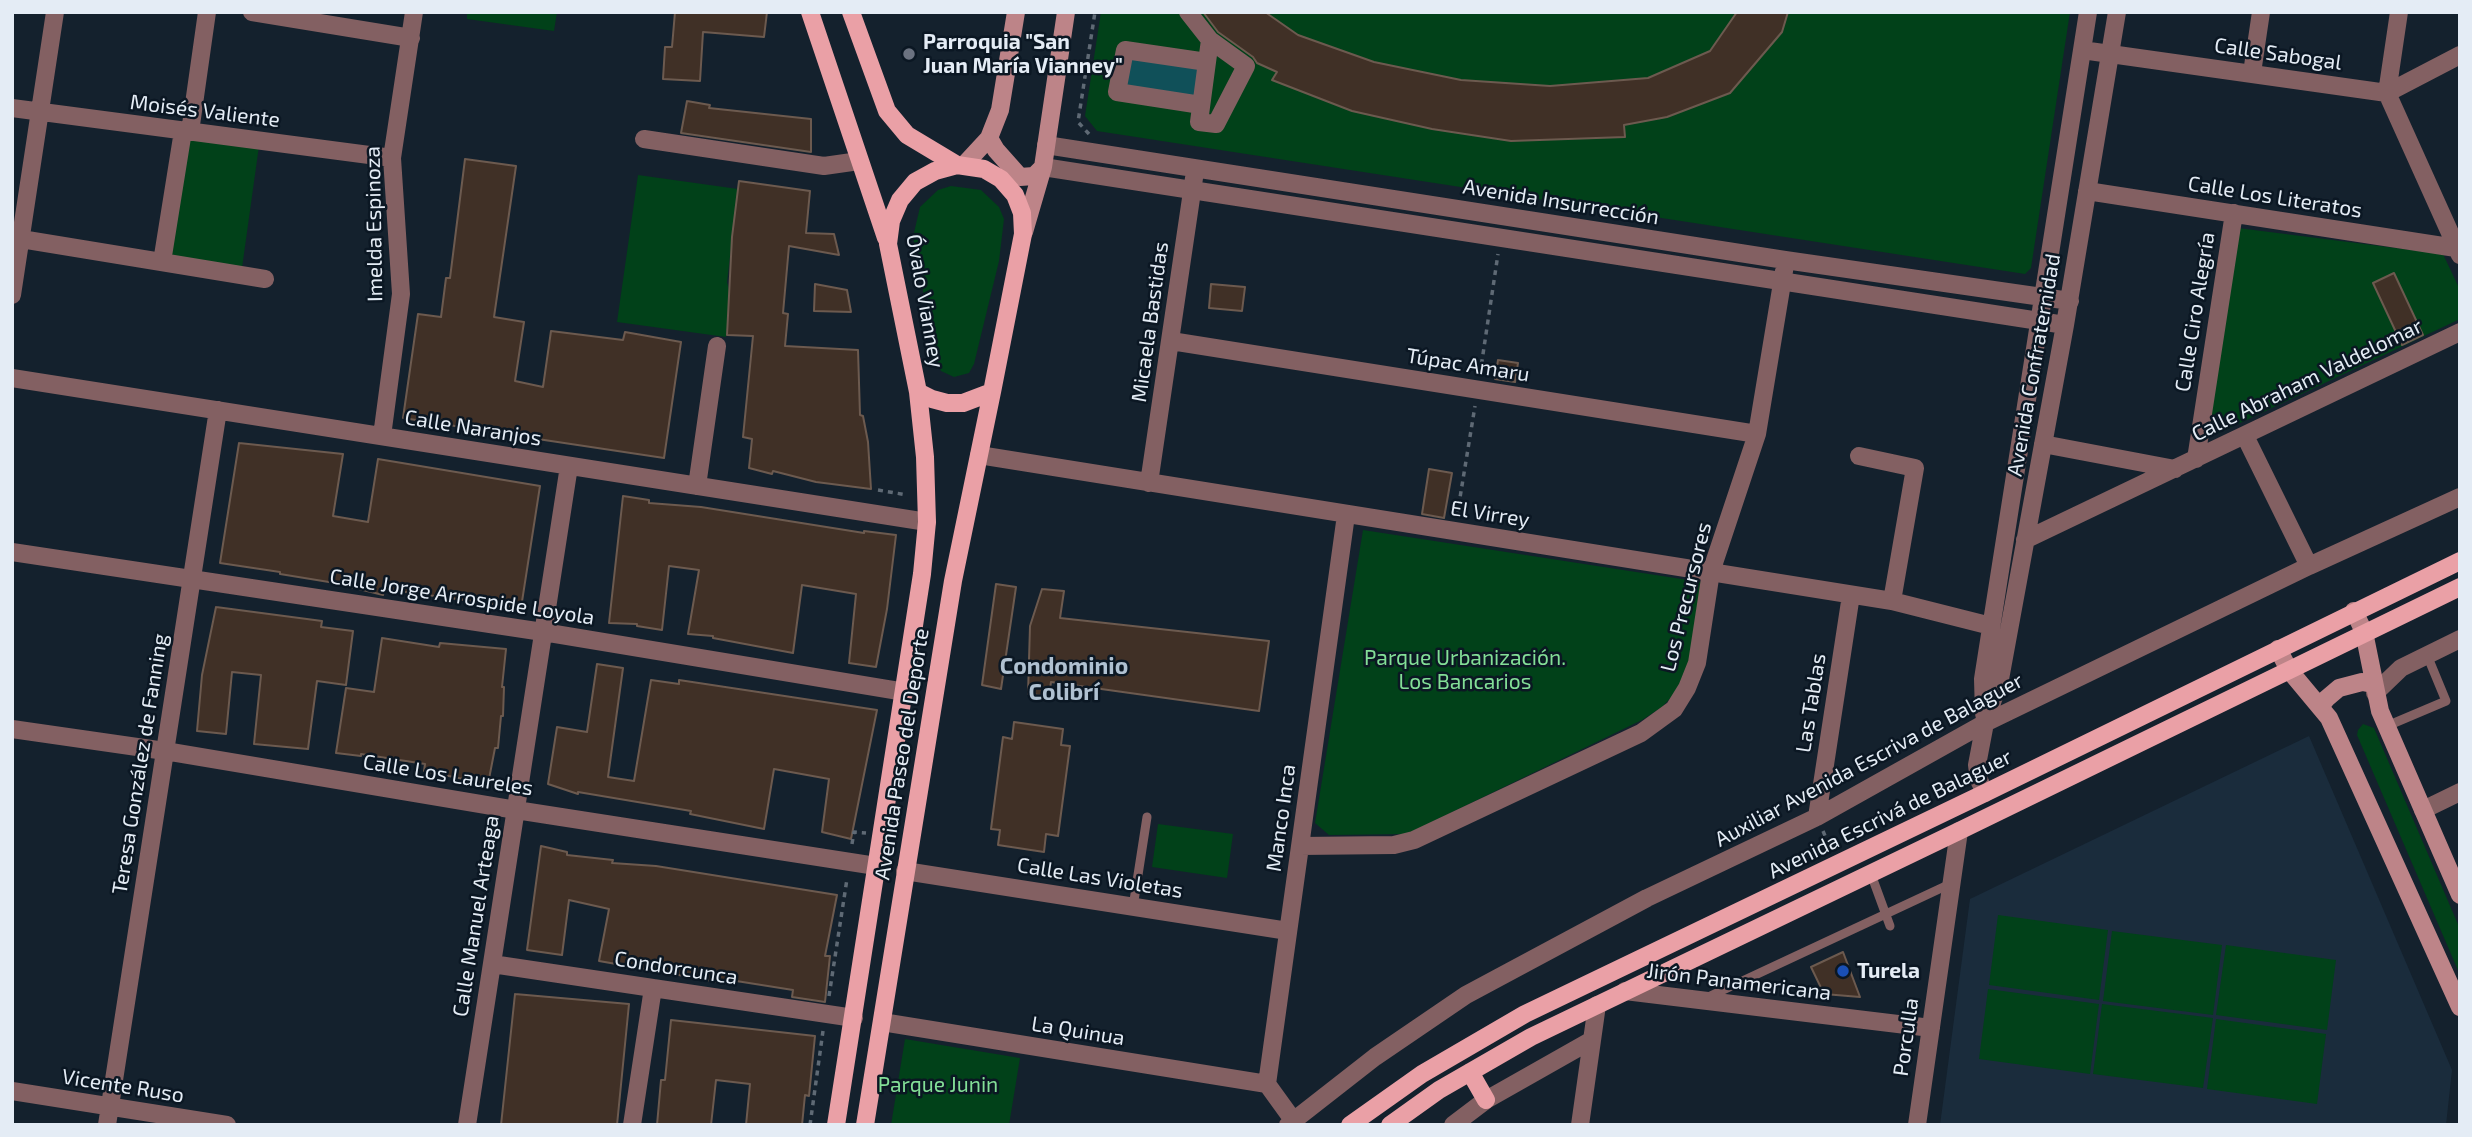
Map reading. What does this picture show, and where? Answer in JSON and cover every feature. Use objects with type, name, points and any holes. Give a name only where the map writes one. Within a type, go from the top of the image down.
[{"type":"main road","points":[[810,12],[888,244]]},
{"type":"main road","points":[[851,12],[887,111],[908,135],[961,165],[984,169],[1001,179],[1015,195],[1022,214],[1023,233]]},
{"type":"main road","points":[[961,165],[989,138],[1000,110],[1016,12]]},
{"type":"main road","points":[[992,392],[1023,233],[1043,167],[1066,12]]},
{"type":"main road","points":[[989,138],[1020,177],[1034,176],[1043,167]]},
{"type":"main road","name":"Óvalo Vianney","points":[[961,165],[935,171],[915,182],[900,200],[891,221],[888,244],[918,392],[947,403],[963,403],[992,392]]},
{"type":"main road","name":"Avenida Paseo del Deporte","points":[[836,1125],[922,574],[927,522],[925,457],[918,392]]},
{"type":"main road","name":"Avenida Paseo del Deporte","points":[[866,1125],[953,582],[992,392]]},
{"type":"main road","name":"Avenida Escrivá de Balaguer","points":[[1350,1125],[1422,1074],[1525,1014],[2460,561]]},
{"type":"main road","points":[[1390,1125],[1439,1090],[1531,1037],[2460,587]]},
{"type":"main road","points":[[2354,611],[2364,632],[2374,688],[2387,726],[2460,895]]},
{"type":"main road","points":[[2278,649],[2289,670],[2320,707],[2334,731],[2460,1007]]},
{"type":"main road","points":[[2320,707],[2339,688],[2362,682],[2374,688]]},
{"type":"main road","points":[[1470,1072],[1486,1100]]},
{"type":"street","points":[[162,262],[207,12]]},
{"type":"street","points":[[251,12],[278,14],[411,38]]},
{"type":"street","name":"Imelda Espinoza","points":[[382,436],[401,294],[393,158],[414,12]]},
{"type":"street","points":[[1188,12],[1210,40],[1246,66],[1216,124],[1199,122],[1210,40]]},
{"type":"street","name":"Avenida Confraternidad","points":[[1985,723],[1983,679],[2088,12]]},
{"type":"street","name":"Avenida Confraternidad","points":[[1985,793],[1979,780],[1977,765],[1985,723],[2000,679],[2066,325],[2117,12]]},
{"type":"street","points":[[2252,73],[2261,12]]},
{"type":"street","points":[[2399,12],[2387,93],[2458,252]]},
{"type":"street","points":[[12,295],[55,13]]},
{"type":"street","points":[[1201,105],[1116,92],[1125,50],[1207,62]]},
{"type":"street","name":"Calle Sabogal","points":[[2082,50],[2387,93]]},
{"type":"street","points":[[2387,93],[2460,55]]},
{"type":"street","name":"Moisés Valiente","points":[[12,108],[393,158]]},
{"type":"street","points":[[643,139],[824,166],[859,161]]},
{"type":"street","name":"Avenida Insurrección","points":[[1046,145],[1784,260],[2070,301]]},
{"type":"street","points":[[1043,167],[2066,325]]},
{"type":"street","name":"Micaela Bastidas","points":[[1149,483],[1196,168]]},
{"type":"street","name":"Calle Los Literatos","points":[[2087,191],[2234,213],[2458,252]]},
{"type":"street","name":"Calle Ciro Alegría","points":[[2196,460],[2234,213]]},
{"type":"street","points":[[21,239],[265,279]]},
{"type":"street","name":"Los Precursores","points":[[1300,846],[1394,845],[1413,840],[1641,733],[1674,709],[1688,688],[1697,663],[1711,572],[1757,434],[1784,260]]},
{"type":"street","name":"Calle Abraham Valdelomar","points":[[2025,540],[2460,332]]},
{"type":"street","name":"Túpac Amaru","points":[[1171,341],[1757,434]]},
{"type":"street","points":[[697,486],[717,346]]},
{"type":"street","name":"Calle Naranjos","points":[[12,378],[927,522]]},
{"type":"street","name":"Teresa González de Fanning","points":[[107,1125],[218,411]]},
{"type":"street","points":[[2245,436],[2309,566]]},
{"type":"street","points":[[2043,444],[2175,470]]},
{"type":"street","name":"El Virrey","points":[[979,455],[1892,601],[1991,626]]},
{"type":"street","points":[[1859,456],[1915,468],[1892,601]]},
{"type":"street","name":"Calle Manuel Arteaga","points":[[467,1125],[569,466]]},
{"type":"street","name":"Auxiliar Avenida Escriva de Balaguer","points":[[1290,1122],[1375,1057],[1466,995],[1647,898],[1817,817],[1985,723],[2309,566],[2460,497]]},
{"type":"street","name":"Manco Inca","points":[[1267,1084],[1346,515]]},
{"type":"street","name":"Calle Jorge Arrospide Loyola","points":[[12,552],[543,632],[905,692]]},
{"type":"street","name":"Las Tablas","points":[[1817,817],[1851,595]]},
{"type":"street","points":[[2374,688],[2401,668],[2460,639]]},
{"type":"street","name":"Calle Los Laureles","points":[[12,729],[165,751],[516,810],[876,866]]},
{"type":"street","points":[[2423,810],[2460,792]]},
{"type":"street","name":"Porculla","points":[[1917,1125],[1959,831]]},
{"type":"street","name":"Calle Las Violetas","points":[[905,871],[1288,930]]},
{"type":"street","name":"Condorcunca","points":[[492,964],[853,1018]]},
{"type":"street","points":[[632,1125],[653,988]]},
{"type":"street","name":"Jirón Panamericana","points":[[1625,991],[1931,1028]]},
{"type":"street","points":[[1580,1125],[1597,1005]]},
{"type":"street","name":"La Quinua","points":[[882,1022],[1267,1084]]},
{"type":"street","points":[[1453,1125],[1486,1100],[1592,1040]]},
{"type":"street","points":[[1267,1084],[1290,1122]]},
{"type":"street","name":"Vicente Ruso","points":[[12,1091],[227,1125]]},
{"type":"lane","points":[[2387,726],[2446,701],[2427,655]]},
{"type":"lane","points":[[1133,906],[1147,817]]},
{"type":"lane","points":[[1871,874],[1888,921]]},
{"type":"lane","points":[[1702,1000],[1888,921],[1952,883]]},
{"type":"path","points":[[1090,135],[1079,122],[1095,12]]},
{"type":"path","points":[[1817,817],[1838,864]]},
{"type":"path","points":[[810,1125],[854,832],[882,833]]},
{"type":"shaded area","points":[[1131,55],[1201,67],[1196,102],[1125,90]]},
{"type":"shaded area","points":[[2309,736],[2452,1070],[2446,1125],[1940,1125],[1970,899]]},
{"type":"green space","points":[[467,12],[557,12],[554,31],[467,19]]},
{"type":"green space","points":[[1101,12],[2070,12],[2031,268],[2025,274],[1097,131],[1085,116]]},
{"type":"green space","points":[[186,136],[259,146],[242,268],[169,258]]},
{"type":"green space","points":[[638,175],[738,189],[727,282],[730,293],[726,337],[617,322]]},
{"type":"green space","points":[[951,186],[981,190],[999,207],[1004,219],[999,261],[974,364],[969,373],[954,377],[941,371],[936,361],[913,237],[920,207],[938,190]]},
{"type":"green space","points":[[2238,228],[2443,254],[2460,290],[2460,319],[2219,433],[2209,430]]},
{"type":"green space","name":"Parque Urbanización. Los Bancarios","points":[[1363,530],[1701,582],[1689,661],[1679,689],[1662,707],[1642,720],[1407,834],[1329,835],[1315,823]]},
{"type":"green space","points":[[2363,724],[2374,728],[2460,929],[2460,975],[2357,735]]},
{"type":"green space","points":[[1158,824],[1233,834],[1227,878],[1152,867]]},
{"type":"green space","points":[[1998,915],[2108,930],[2099,1000],[1989,985]]},
{"type":"green space","points":[[2112,931],[2222,945],[2213,1015],[2103,1001]]},
{"type":"green space","points":[[2226,945],[2336,960],[2327,1030],[2216,1015]]},
{"type":"green space","points":[[1988,989],[2099,1004],[2090,1074],[1979,1059]]},
{"type":"green space","points":[[2102,1004],[2213,1018],[2203,1088],[2093,1074]]},
{"type":"green space","points":[[2216,1019],[2326,1034],[2317,1104],[2207,1089]]},
{"type":"green space","name":"Parque Junin","points":[[905,1039],[1020,1058],[1009,1125],[891,1125]]},
{"type":"building","points":[[675,12],[767,12],[764,37],[703,32],[700,81],[663,79],[665,47],[672,47]]},
{"type":"building","points":[[1203,12],[1265,12],[1298,35],[1374,62],[1461,80],[1550,86],[1648,78],[1710,51],[1737,12],[1788,12],[1782,32],[1730,93],[1667,117],[1624,125],[1625,137],[1511,141],[1432,129],[1352,111],[1272,80],[1277,72],[1257,63],[1253,57],[1218,32]]},
{"type":"building","points":[[687,101],[710,105],[709,108],[811,119],[811,152],[681,133]]},
{"type":"building","points":[[465,159],[516,166],[494,317],[524,322],[515,381],[543,387],[551,331],[623,340],[625,332],[681,342],[664,458],[531,438],[531,435],[403,418],[418,314],[441,317],[446,278],[450,278]]},
{"type":"building","points":[[739,181],[810,191],[806,233],[834,234],[839,255],[789,246],[783,313],[788,314],[785,346],[858,350],[860,415],[863,416],[868,442],[871,489],[816,482],[749,468],[752,439],[743,437],[753,336],[727,335],[732,237]]},
{"type":"building","points":[[2394,273],[2423,335],[2402,345],[2373,283]]},
{"type":"building","points":[[815,284],[847,290],[851,312],[814,311]]},
{"type":"building","points":[[1211,284],[1245,287],[1242,311],[1209,308]]},
{"type":"building","points":[[1498,360],[1518,363],[1515,382],[1495,379]]},
{"type":"building","points":[[239,443],[343,454],[333,516],[368,522],[378,459],[540,486],[521,608],[384,589],[383,595],[280,572],[220,563]]},
{"type":"building","points":[[1429,469],[1452,473],[1444,518],[1422,514]]},
{"type":"building","points":[[623,496],[649,500],[649,503],[701,507],[864,533],[896,535],[887,609],[876,667],[849,663],[856,594],[802,585],[793,653],[713,636],[688,634],[699,570],[669,566],[662,630],[637,624],[609,623]]},
{"type":"building","points":[[996,584],[1016,587],[1001,689],[982,685]]},
{"type":"building","points":[[1042,589],[1064,591],[1060,618],[1269,641],[1259,711],[1051,682],[1049,696],[1028,694],[1030,626]]},
{"type":"building","points":[[216,607],[322,621],[321,627],[353,631],[346,685],[317,681],[308,749],[254,744],[261,675],[232,672],[226,734],[197,731],[202,675]]},
{"type":"building","points":[[382,638],[439,647],[440,643],[506,649],[502,687],[503,716],[488,784],[424,771],[425,764],[336,753],[346,688],[374,692]]},
{"type":"building","points":[[597,664],[623,668],[608,777],[634,781],[651,680],[679,684],[679,680],[877,710],[851,839],[822,832],[829,779],[774,769],[764,829],[690,814],[691,811],[578,794],[548,784],[557,727],[587,732]]},
{"type":"building","points":[[1014,722],[1063,729],[1061,745],[1070,746],[1058,836],[1046,834],[1044,852],[998,845],[1000,830],[991,829],[1003,737],[1012,739]]},
{"type":"building","points":[[541,846],[567,852],[567,855],[613,860],[612,863],[656,866],[837,895],[825,956],[830,956],[825,1002],[792,997],[793,990],[730,980],[730,984],[599,961],[609,909],[569,900],[562,955],[527,950]]},
{"type":"building","points":[[1843,952],[1860,997],[1824,994],[1811,967]]},
{"type":"building","points":[[515,994],[629,1004],[617,1125],[501,1125]]},
{"type":"building","points":[[671,1020],[815,1036],[809,1096],[805,1095],[802,1125],[746,1125],[750,1084],[716,1080],[711,1125],[657,1125]]},
{"type":"place","name":"Parroquia \"San Juan María Vianney\"","points":[[909,54]]},
{"type":"place","name":"Turela","points":[[1843,971]]},
{"type":"district","name":"Condominio Colibrí","points":[[1064,679]]}]
